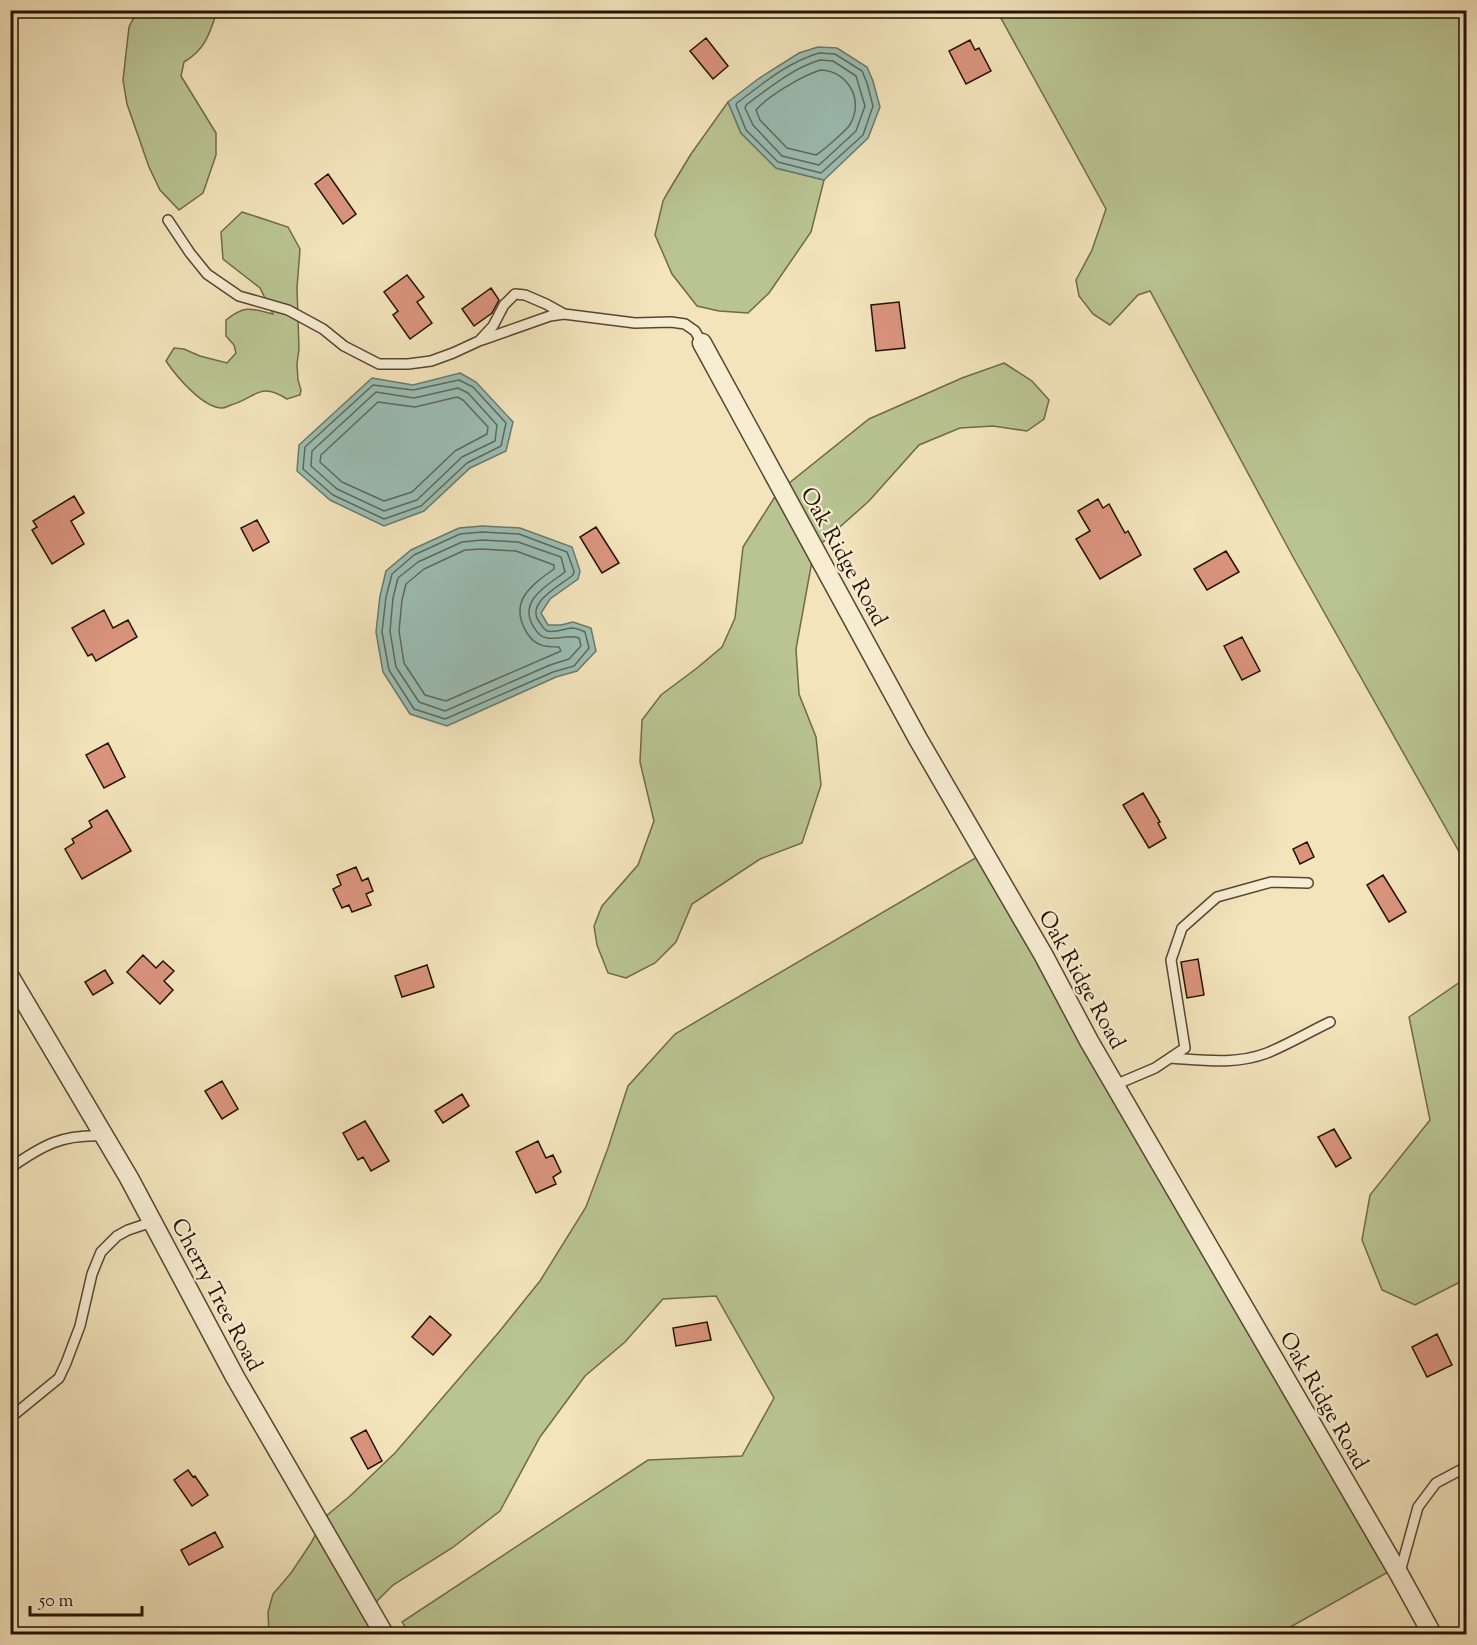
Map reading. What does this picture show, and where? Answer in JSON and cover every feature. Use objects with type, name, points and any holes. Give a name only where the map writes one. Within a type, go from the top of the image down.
[{"type":"street","name":"Oak Ridge Road","points":[[702,342],[918,739],[989,860],[1114,1085],[1399,1574],[1432,1635]]},
{"type":"street","name":"Cherry Tree Road","points":[[10,977],[104,1136],[235,1377],[384,1635]]},
{"type":"lane","points":[[168,220],[207,274],[239,296],[288,310],[323,329],[344,346],[379,364],[431,361],[550,316],[564,314],[634,323],[685,324],[695,330],[702,342]]},
{"type":"lane","points":[[480,341],[493,326],[504,305],[515,294],[536,299],[564,314]]},
{"type":"lane","points":[[1114,1085],[1155,1068],[1185,1048],[1171,960],[1182,928],[1217,897],[1272,882],[1308,883]]},
{"type":"lane","points":[[1170,1058],[1219,1062],[1243,1059],[1266,1053],[1330,1022]]},
{"type":"lane","points":[[10,1168],[32,1153],[61,1139],[82,1135],[104,1136]]},
{"type":"lane","points":[[10,1418],[59,1378],[80,1326],[92,1274],[101,1251],[117,1236],[152,1222]]},
{"type":"lane","points":[[1399,1574],[1418,1507],[1436,1483],[1467,1467]]},
{"type":"green space","points":[[137,11],[217,11],[206,40],[197,52],[184,62],[181,76],[216,133],[216,155],[203,193],[179,210],[160,190],[149,167],[127,104],[123,80],[129,27]]},
{"type":"green space","points":[[997,11],[1466,11],[1466,864],[1293,557],[1150,291],[1138,295],[1110,325],[1093,314],[1079,296],[1076,280],[1092,250],[1106,209]]},
{"type":"green space","points":[[728,102],[741,133],[776,168],[824,180],[811,232],[769,293],[748,313],[719,311],[697,306],[672,274],[655,235],[663,201],[691,154]]},
{"type":"green space","points":[[242,212],[288,227],[300,249],[297,288],[299,349],[297,364],[301,390],[300,395],[287,399],[270,391],[264,391],[222,408],[215,407],[199,397],[176,375],[166,361],[174,348],[227,363],[236,353],[234,345],[226,336],[226,320],[248,309],[273,314],[260,288],[223,259],[221,232]]},
{"type":"green space","points":[[1004,363],[1032,381],[1049,400],[1044,419],[1027,431],[993,426],[960,428],[919,445],[869,501],[814,550],[796,649],[799,694],[816,737],[821,785],[802,843],[760,859],[692,904],[676,942],[655,963],[626,978],[608,973],[597,945],[594,926],[602,906],[638,865],[654,821],[640,762],[642,720],[661,695],[722,647],[735,618],[743,547],[778,492],[869,419],[962,378]]},
{"type":"green space","points":[[984,853],[1390,1571],[1278,1634],[410,1634],[402,1622],[648,1460],[742,1456],[774,1398],[716,1296],[663,1299],[625,1342],[585,1376],[540,1437],[500,1511],[452,1548],[393,1585],[377,1601],[369,1634],[269,1634],[268,1612],[273,1594],[291,1573],[325,1517],[395,1453],[540,1281],[586,1207],[628,1086],[675,1034]]},
{"type":"green space","points":[[1466,978],[1466,1279],[1415,1305],[1382,1290],[1362,1240],[1370,1195],[1430,1120],[1409,1017]]},
{"type":"water","points":[[818,47],[837,48],[867,67],[880,107],[868,138],[824,180],[776,168],[741,133],[728,102],[758,79],[799,53]]},
{"type":"water","points":[[460,373],[476,382],[513,422],[506,451],[470,468],[424,511],[384,526],[330,500],[297,471],[299,445],[372,378],[413,385]]},
{"type":"water","points":[[482,526],[520,528],[572,547],[580,571],[578,579],[550,599],[541,613],[548,625],[573,622],[591,628],[596,651],[577,671],[556,677],[447,726],[410,714],[383,672],[376,632],[380,596],[386,571],[411,550],[459,528]]},
{"type":"building","points":[[706,38],[728,66],[713,79],[690,51]]},
{"type":"building","points":[[970,40],[975,50],[979,48],[991,71],[966,84],[949,51]]},
{"type":"building","points":[[328,174],[356,214],[343,224],[315,184]]},
{"type":"building","points":[[407,275],[424,297],[417,302],[432,323],[410,339],[393,315],[398,311],[384,292]]},
{"type":"building","points":[[491,288],[499,300],[492,313],[474,326],[462,309]]},
{"type":"building","points":[[899,302],[905,348],[876,351],[871,305]]},
{"type":"building","points":[[74,496],[84,513],[71,521],[84,544],[52,564],[32,530],[37,527],[33,521]]},
{"type":"building","points":[[1098,499],[1103,508],[1109,504],[1125,533],[1128,531],[1141,555],[1100,579],[1076,539],[1090,531],[1078,511]]},
{"type":"building","points":[[257,520],[269,542],[253,551],[241,528]]},
{"type":"building","points":[[596,527],[619,563],[602,573],[580,537]]},
{"type":"building","points":[[1226,551],[1239,572],[1207,590],[1194,569]]},
{"type":"building","points":[[104,610],[113,628],[128,620],[137,637],[96,661],[92,654],[88,656],[72,628]]},
{"type":"building","points":[[1242,637],[1260,671],[1242,680],[1224,646]]},
{"type":"building","points":[[108,743],[125,777],[104,788],[86,755]]},
{"type":"building","points":[[1143,793],[1160,822],[1158,823],[1166,838],[1149,848],[1123,805]]},
{"type":"building","points":[[107,810],[131,851],[82,879],[65,849],[74,843],[72,839],[92,827],[89,821]]},
{"type":"building","points":[[1307,842],[1314,857],[1300,864],[1293,849]]},
{"type":"building","points":[[356,867],[362,881],[368,878],[373,891],[366,894],[371,905],[352,912],[349,905],[342,908],[333,889],[341,885],[337,875]]},
{"type":"building","points":[[1383,875],[1406,912],[1389,922],[1367,885]]},
{"type":"building","points":[[143,955],[156,968],[163,961],[174,971],[164,981],[173,990],[160,1004],[127,972]]},
{"type":"building","points":[[1198,959],[1204,995],[1187,998],[1181,962]]},
{"type":"building","points":[[427,965],[434,987],[402,997],[395,976]]},
{"type":"building","points":[[105,970],[113,983],[93,995],[85,982]]},
{"type":"building","points":[[222,1081],[238,1109],[222,1119],[205,1091]]},
{"type":"building","points":[[462,1094],[469,1106],[443,1123],[435,1111]]},
{"type":"building","points":[[365,1121],[389,1161],[371,1171],[363,1157],[358,1160],[343,1133]]},
{"type":"building","points":[[1334,1129],[1351,1158],[1336,1167],[1318,1137]]},
{"type":"building","points":[[538,1141],[546,1158],[553,1155],[561,1172],[553,1177],[556,1184],[536,1193],[516,1152]]},
{"type":"building","points":[[430,1316],[451,1335],[433,1355],[412,1337]]},
{"type":"building","points":[[707,1322],[711,1340],[676,1346],[673,1328]]},
{"type":"building","points":[[1437,1334],[1452,1365],[1427,1377],[1412,1347]]},
{"type":"building","points":[[366,1430],[382,1461],[368,1469],[351,1438]]},
{"type":"building","points":[[188,1470],[208,1495],[192,1506],[174,1480]]},
{"type":"building","points":[[215,1532],[223,1547],[189,1565],[181,1550]]}]
